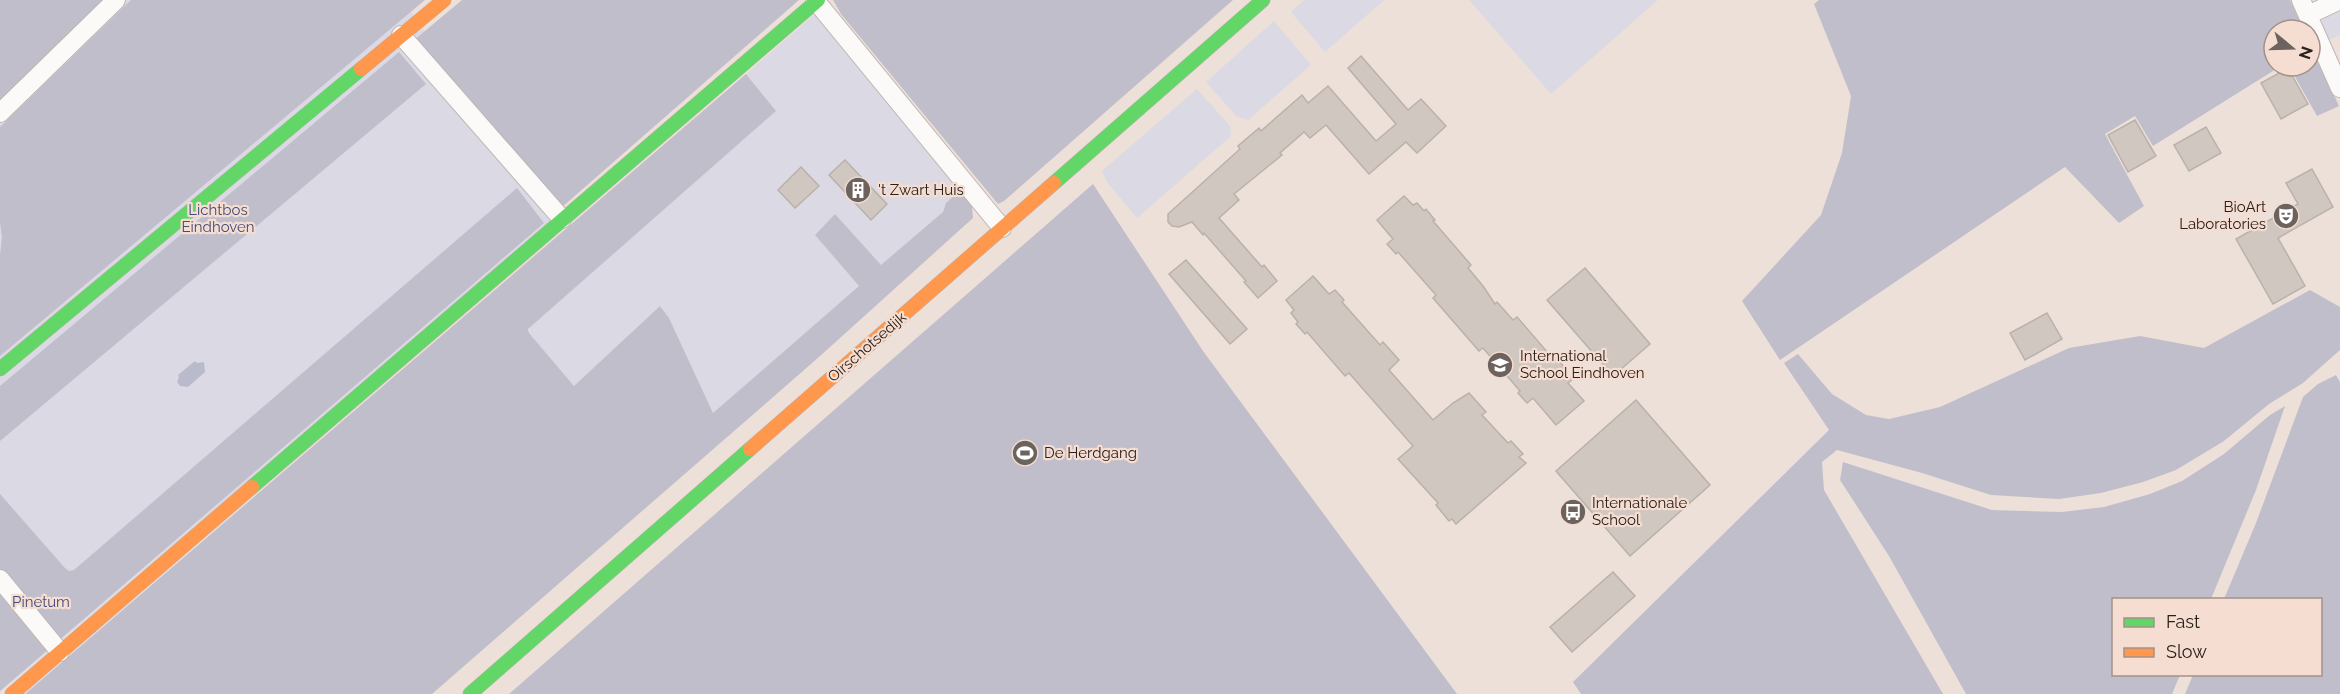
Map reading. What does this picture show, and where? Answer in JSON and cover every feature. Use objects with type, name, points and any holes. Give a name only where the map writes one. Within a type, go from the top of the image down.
[{"type":"street","points":[[0,113],[116,0]]},
{"type":"street","points":[[0,369],[444,0]]},
{"type":"street","points":[[12,694],[817,0],[1002,228]]},
{"type":"street","name":"Oirschotsedijk","points":[[470,694],[1263,0]]},
{"type":"street","points":[[2340,0],[2305,7],[2340,88]]},
{"type":"street","points":[[401,35],[562,219]]},
{"type":"street","points":[[0,579],[60,652]]},
{"type":"green space","name":"Lichtbos Eindhoven","points":[[0,0],[403,0],[554,219],[0,692]]},
{"type":"green space","points":[[0,0],[105,0],[0,102]]},
{"type":"green space","points":[[131,0],[425,0],[0,356],[2,237],[0,127]]},
{"type":"green space","points":[[462,0],[799,0],[561,208],[413,41]]},
{"type":"green space","points":[[833,0],[1233,0],[998,204],[841,14]]},
{"type":"green space","points":[[1304,0],[1384,0],[1325,52],[1291,12]]},
{"type":"green space","points":[[1469,0],[1658,0],[1551,94]]},
{"type":"green space","points":[[1819,0],[2290,0],[2298,18],[2262,18],[2262,78],[2153,146],[2135,116],[2105,134],[2144,206],[2119,223],[2065,167],[1780,360],[1742,301],[1821,215],[1842,153],[1851,96],[1814,4]]},
{"type":"green space","points":[[2340,7],[2340,35],[2329,40],[2322,18],[2319,17]]},
{"type":"green space","points":[[815,14],[823,18],[961,189],[946,203],[943,212],[881,266],[835,214],[815,235],[859,286],[713,413],[669,318],[660,306],[574,386],[529,333],[530,326],[776,111],[746,74]]},
{"type":"green space","points":[[1274,21],[1311,65],[1248,120],[1236,116],[1206,82]]},
{"type":"green space","points":[[399,52],[426,84],[0,441],[0,386]]},
{"type":"green space","points":[[2322,69],[2339,106],[2317,116],[2296,78],[2322,78]]},
{"type":"green space","points":[[746,74],[776,111],[528,329],[574,386],[660,306],[669,318],[713,413],[859,286],[815,235],[835,214],[881,265],[943,212],[946,203],[961,189],[972,206],[973,218],[819,357],[432,694],[25,694]]},
{"type":"green space","points":[[1197,89],[1230,126],[1231,136],[1137,218],[1107,182],[1102,171]]},
{"type":"green space","name":"De Herdgang","points":[[1093,184],[1203,351],[1457,694],[509,694]]},
{"type":"green space","name":"Pinetum","points":[[517,188],[544,223],[0,691],[0,494],[65,568],[69,571],[74,570]]},
{"type":"green space","points":[[2310,290],[2340,307],[2340,350],[2303,383],[2269,404],[2224,441],[2176,470],[2143,482],[2101,493],[2059,499],[1991,495],[1837,450],[1822,462],[1824,490],[1943,694],[1581,694],[1573,682],[1829,430],[1784,363],[1798,354],[1832,394],[1866,415],[1889,419],[1940,407],[2069,348],[2140,336],[2204,348]]},
{"type":"green space","points":[[2336,375],[2340,382],[2340,694],[2185,694],[2193,676],[2322,676],[2322,598],[2224,598],[2256,523],[2303,397],[2318,384]]},
{"type":"green space","points":[[2285,406],[2256,490],[2211,598],[2112,598],[2112,676],[2180,676],[2172,694],[1966,694],[1889,556],[1840,480],[1843,462],[1992,510],[2062,512],[2104,507],[2150,494],[2182,481],[2224,454],[2270,415]]},
{"type":"water","points":[[195,361],[204,362],[205,372],[188,387],[180,386],[177,382],[178,375]]},
{"type":"building","points":[[1361,56],[1408,110],[1421,99],[1446,126],[1417,153],[1406,142],[1369,174],[1326,125],[1310,138],[1304,132],[1280,153],[1282,155],[1234,194],[1239,200],[1219,218],[1277,281],[1258,298],[1204,233],[1203,235],[1192,222],[1179,227],[1172,226],[1168,222],[1168,214],[1240,149],[1238,146],[1259,128],[1261,131],[1302,95],[1308,103],[1328,86],[1376,141],[1396,124],[1348,68]]},
{"type":"building","points":[[2270,78],[2294,78],[2308,104],[2281,119],[2261,83]]},
{"type":"building","points":[[2135,120],[2156,156],[2128,172],[2108,135]]},
{"type":"building","points":[[2206,127],[2221,153],[2189,171],[2174,145]]},
{"type":"building","name":"'t Zwart Huis","points":[[845,160],[887,204],[871,220],[829,175]]},
{"type":"building","points":[[801,167],[819,186],[795,208],[778,190]]},
{"type":"building","points":[[2312,169],[2333,207],[2278,238],[2305,286],[2273,304],[2236,239],[2298,204],[2286,183]]},
{"type":"building","points":[[1404,196],[1413,205],[1417,203],[1424,211],[1426,209],[1435,220],[1433,221],[1471,265],[1468,268],[1495,304],[1497,302],[1513,320],[1517,317],[1555,361],[1557,359],[1566,369],[1564,371],[1572,380],[1568,383],[1584,401],[1556,425],[1533,398],[1527,403],[1518,393],[1520,391],[1483,348],[1479,351],[1433,298],[1436,295],[1398,252],[1396,254],[1387,244],[1393,239],[1377,220]]},
{"type":"building","points":[[1186,260],[1247,329],[1230,344],[1169,274]]},
{"type":"building","points":[[1585,268],[1650,344],[1613,376],[1547,300]]},
{"type":"building","points":[[1313,276],[1329,294],[1335,290],[1344,300],[1342,302],[1380,345],[1383,342],[1399,360],[1389,370],[1433,420],[1469,393],[1486,412],[1482,415],[1508,443],[1511,441],[1523,454],[1519,457],[1526,463],[1456,524],[1452,519],[1449,521],[1436,505],[1438,503],[1398,459],[1413,446],[1349,373],[1345,376],[1307,332],[1305,334],[1296,324],[1298,322],[1291,313],[1294,310],[1286,300]]},
{"type":"building","points":[[2047,313],[2062,339],[2025,360],[2010,333]]},
{"type":"building","points":[[1636,400],[1710,485],[1630,556],[1556,471]]},
{"type":"building","points":[[1613,572],[1635,596],[1572,652],[1550,627]]},
{"type":"traffic: fast","points":[[252,487],[818,0]]},
{"type":"traffic: fast","points":[[1054,183],[1263,0]]},
{"type":"traffic: fast","points":[[0,369],[361,69]]},
{"type":"traffic: fast","points":[[470,694],[750,449]]},
{"type":"traffic: slow","points":[[361,69],[444,0]]},
{"type":"traffic: slow","points":[[750,449],[1054,183]]},
{"type":"traffic: slow","points":[[12,694],[252,487]]},
{"type":"place","name":"'t Zwart Huis","points":[[858,190]]},
{"type":"place","name":"BioArt Laboratories","points":[[2286,216]]},
{"type":"place","name":"International School Eindhoven","points":[[1500,365]]},
{"type":"place","name":"De Herdgang","points":[[1025,453]]},
{"type":"place","name":"Internationale School","points":[[1573,512]]}]
